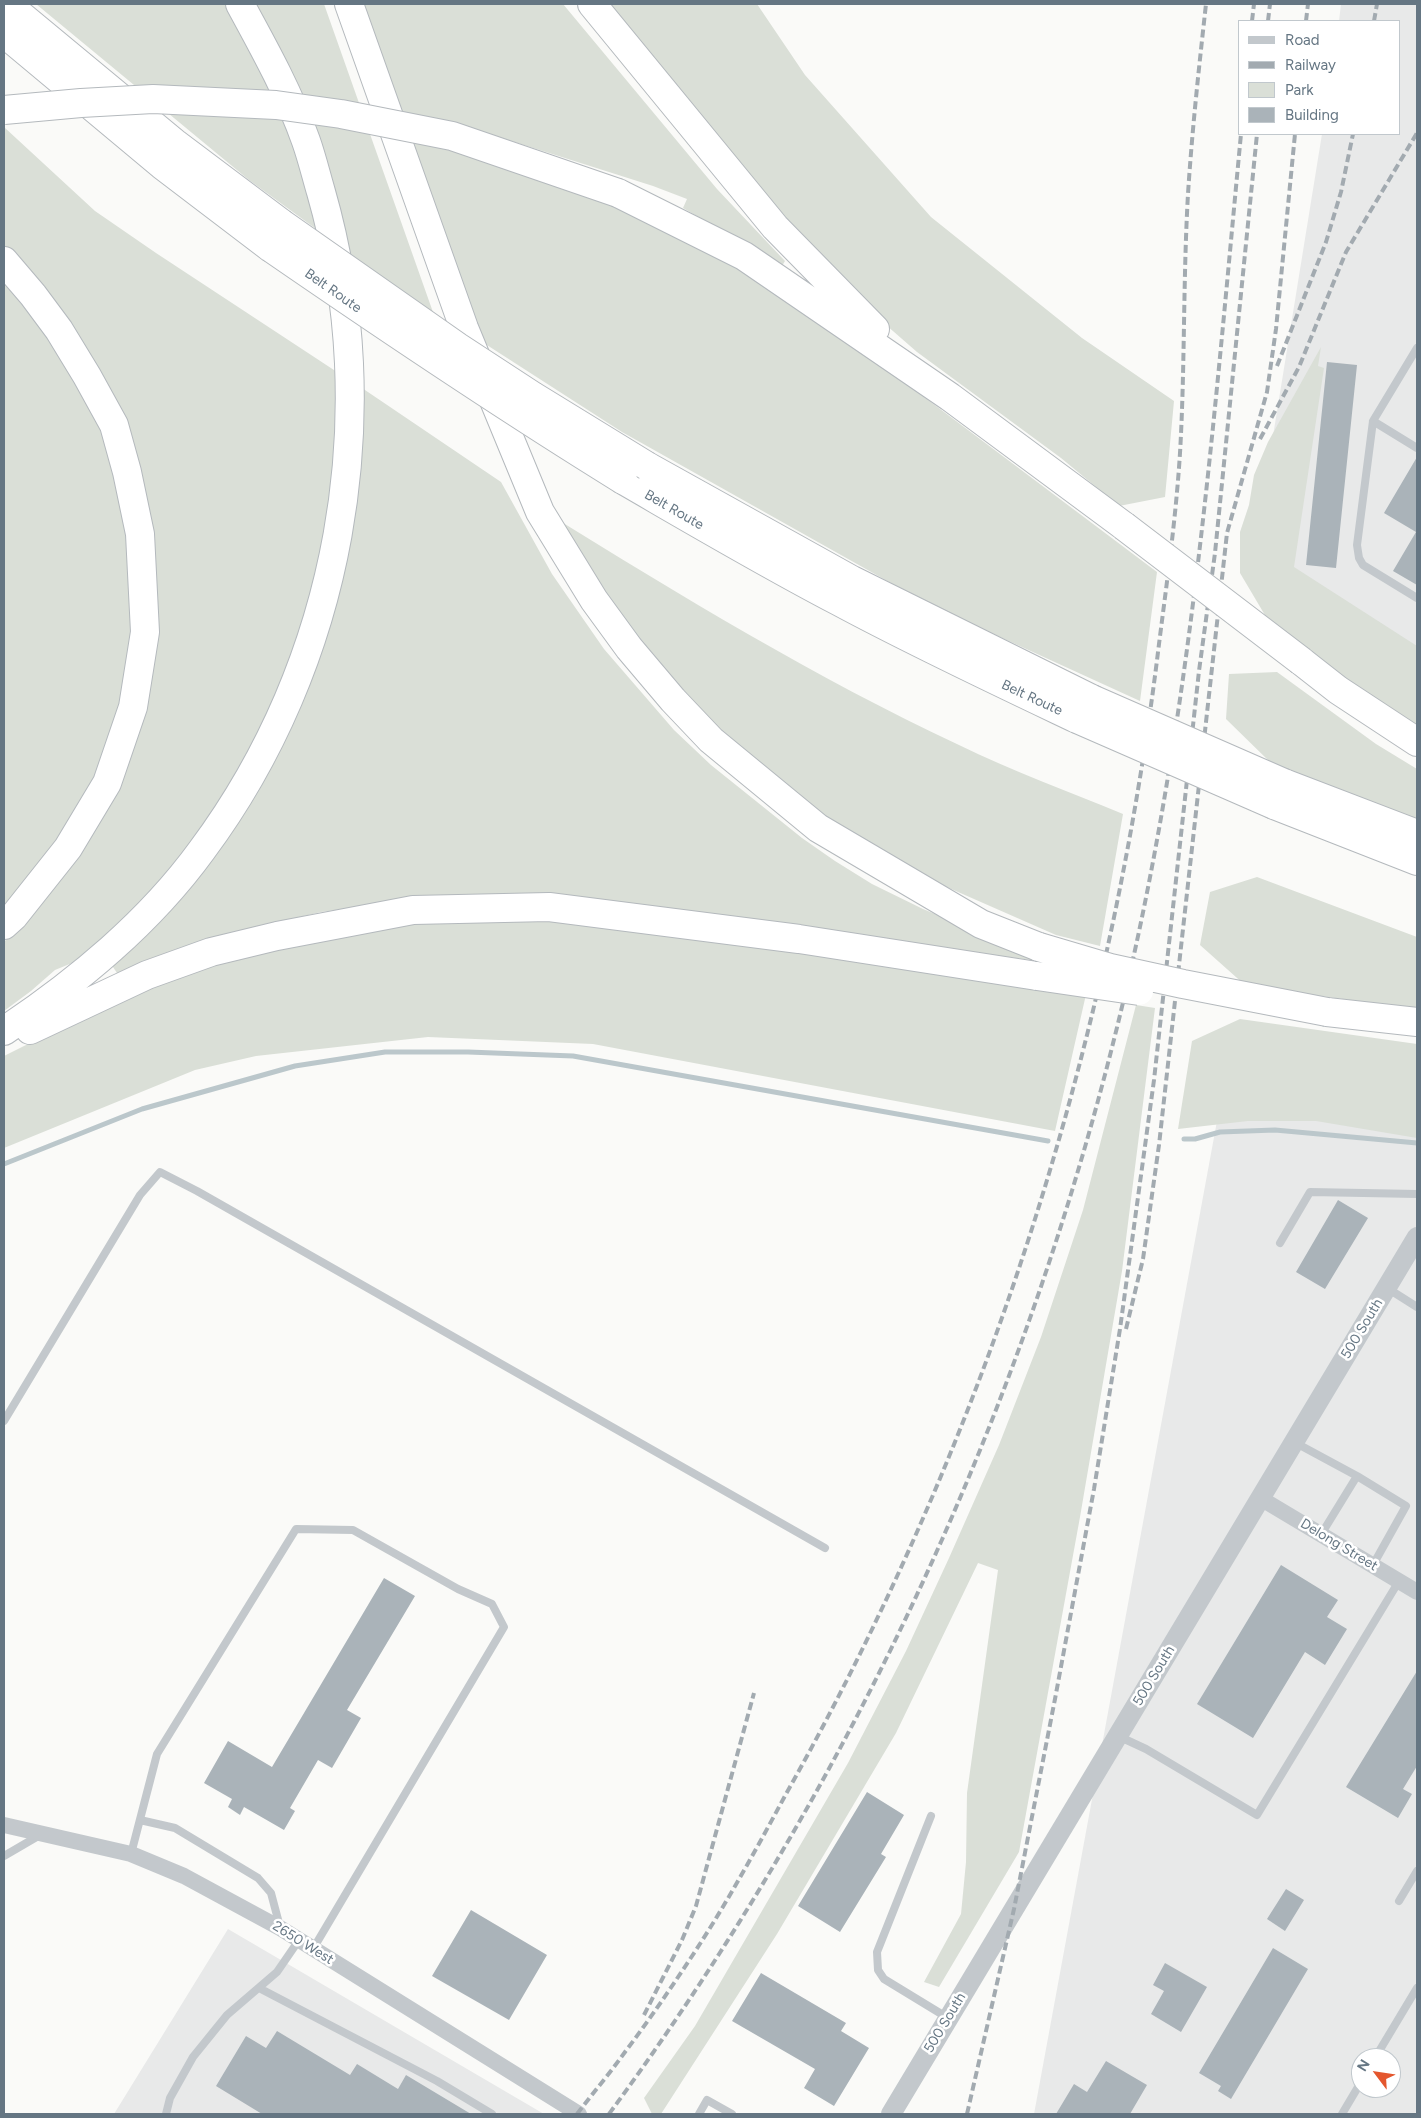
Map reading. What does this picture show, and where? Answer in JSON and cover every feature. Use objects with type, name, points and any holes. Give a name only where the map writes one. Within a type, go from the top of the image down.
[{"type":"highway","name":"Belt Route","points":[[7,4],[176,144],[281,223],[458,347],[532,396],[648,466],[1084,709]]},
{"type":"highway","points":[[4,1031],[75,981],[116,946],[166,895],[202,851],[242,793],[277,727],[300,673],[318,618],[335,553],[345,490],[351,394],[347,320],[335,246],[307,142],[265,50],[240,4]]},
{"type":"highway","points":[[349,4],[464,328],[540,512],[594,600],[629,648],[673,700],[711,740],[818,828],[981,924],[1039,947],[1119,970],[1327,1012]]},
{"type":"highway","points":[[592,4],[775,227],[857,312],[950,397]]},
{"type":"highway","name":"Belt Route","points":[[4,33],[162,165],[271,248],[487,395],[623,480],[839,602],[954,661],[1084,709],[1279,794],[1417,861]]},
{"type":"highway","points":[[4,110],[153,99],[276,105],[341,114],[452,136],[618,193],[744,256],[950,397],[1124,526],[1338,690],[1417,742]]},
{"type":"highway","points":[[4,261],[59,330],[114,425],[127,472],[140,534],[145,632],[133,707],[107,783],[68,848],[14,916],[4,925]]},
{"type":"highway","name":"Belt Route","points":[[1279,794],[1417,834]]},
{"type":"highway","points":[[4,1042],[147,975],[211,952],[287,934],[413,910],[549,907],[799,939],[1187,998],[1417,1022]]},
{"type":"street","name":"500 South","points":[[891,2114],[1417,1237]]},
{"type":"street","name":"Delong Street","points":[[1260,1498],[1322,1533],[1417,1592]]},
{"type":"street","name":"2650 West","points":[[4,1826],[130,1854],[184,1876],[280,1928],[580,2114]]},
{"type":"lane","points":[[1417,348],[1373,421],[1357,545],[1359,558],[1363,565],[1417,598]]},
{"type":"lane","points":[[1373,421],[1417,448]]},
{"type":"lane","points":[[4,1421],[140,1195],[160,1172],[197,1191],[826,1548]]},
{"type":"lane","points":[[1280,1243],[1310,1192],[1417,1194]]},
{"type":"lane","points":[[1387,1288],[1417,1307]]},
{"type":"lane","points":[[1294,1442],[1406,1506],[1373,1565]]},
{"type":"lane","points":[[1322,1533],[1356,1476]]},
{"type":"lane","points":[[130,1854],[157,1754],[296,1529],[353,1530],[458,1590],[492,1604],[504,1626],[306,1944],[228,2015],[193,2057],[170,2098],[166,2114]]},
{"type":"lane","points":[[1118,1736],[1146,1749],[1257,1815],[1399,1581]]},
{"type":"lane","points":[[931,1816],[877,1952],[878,1970],[884,1979],[948,2018]]},
{"type":"lane","points":[[140,1820],[175,1828],[258,1878],[271,1893],[280,1928]]},
{"type":"lane","points":[[4,1856],[41,1834]]},
{"type":"lane","points":[[1399,1901],[1417,1871]]},
{"type":"lane","points":[[259,1988],[437,2081],[492,2114]]},
{"type":"lane","points":[[1381,2048],[1417,1988]]},
{"type":"lane","points":[[1342,2114],[1352,2098]]},
{"type":"lane","points":[[698,2114],[707,2100],[732,2114]]},
{"type":"shaded area","points":[[1341,4],[1417,4],[1417,686],[1254,553],[1322,135],[1401,135],[1401,20],[1339,20]]},
{"type":"shaded area","points":[[1224,1083],[1417,1101],[1417,2114],[1034,2114]]},
{"type":"shaded area","points":[[228,1929],[544,2114],[114,2114]]},
{"type":"green space","points":[[36,4],[227,4],[291,128],[323,234],[249,180]]},
{"type":"green space","points":[[252,4],[324,4],[434,315],[348,255]]},
{"type":"green space","points":[[362,4],[563,4],[717,189],[785,261],[782,266],[683,208],[687,199],[653,186],[505,139],[398,113]]},
{"type":"green space","points":[[609,4],[757,4],[805,75],[931,217],[1082,338],[1174,401],[1165,497],[1119,506],[1061,458],[917,352],[870,311],[819,259]]},
{"type":"green space","points":[[4,127],[95,211],[340,374],[340,438],[314,600],[244,775],[155,892],[77,961],[55,970],[4,1011],[4,942],[42,902],[137,714],[143,504],[4,249]]},
{"type":"green space","points":[[399,127],[674,228],[823,321],[1157,572],[1140,701],[930,605],[622,432],[476,338]]},
{"type":"green space","points":[[4,281],[36,320],[66,362],[101,430],[114,471],[122,508],[129,548],[133,603],[128,664],[122,695],[104,756],[92,785],[62,839],[4,914]]},
{"type":"green space","points":[[1321,347],[1318,366],[1324,368],[1294,567],[1417,646],[1417,729],[1369,699],[1272,627],[1240,573],[1240,532],[1249,505],[1254,475],[1268,442]]},
{"type":"green space","points":[[362,388],[501,482],[552,574],[604,649],[674,730],[711,765],[802,838],[872,884],[1038,961],[598,901],[381,904],[321,912],[257,927],[119,976],[111,964],[249,803],[269,771],[297,712],[326,634],[347,554],[359,472]]},
{"type":"green space","points":[[547,513],[750,635],[853,692],[979,754],[1123,814],[1100,946],[1056,935],[892,863],[848,839],[690,704],[633,643]]},
{"type":"green space","points":[[1277,672],[1376,744],[1417,769],[1417,819],[1271,763],[1226,719],[1229,674]]},
{"type":"green space","points":[[1257,877],[1417,937],[1417,1009],[1246,986],[1200,945],[1210,892]]},
{"type":"green space","points":[[470,918],[578,922],[1087,990],[1055,1131],[593,1044],[428,1037],[256,1056],[195,1070],[4,1148],[4,1056],[110,1003],[203,968],[350,930]]},
{"type":"green space","points":[[1136,1005],[1155,1008],[1122,1271],[1080,1517],[1019,1852],[939,1987],[924,1982],[961,1914],[966,1862],[967,1793],[998,1570],[978,1563],[896,1733],[777,1934],[661,2114],[652,2114],[644,2098],[695,2026],[848,1763],[906,1651],[999,1445],[1041,1337],[1083,1210]]},
{"type":"green space","points":[[1240,1019],[1417,1044],[1417,1138],[1316,1121],[1248,1121],[1178,1129],[1192,1041]]},
{"type":"building","points":[[1327,362],[1357,365],[1336,568],[1306,565]]},
{"type":"building","points":[[1417,457],[1417,585],[1393,571],[1416,532],[1384,513]]},
{"type":"building","points":[[1338,1200],[1368,1218],[1325,1289],[1296,1272]]},
{"type":"building","points":[[1281,1565],[1338,1600],[1327,1617],[1347,1629],[1325,1665],[1305,1652],[1253,1738],[1197,1704]]},
{"type":"building","points":[[384,1578],[415,1596],[347,1710],[361,1718],[332,1768],[318,1760],[290,1808],[295,1811],[284,1830],[244,1807],[240,1815],[228,1807],[232,1799],[204,1783],[228,1741],[272,1767]]},
{"type":"building","points":[[1417,1671],[1417,1766],[1403,1789],[1412,1794],[1398,1818],[1346,1787]]},
{"type":"building","points":[[867,1792],[904,1815],[881,1854],[886,1857],[840,1932],[798,1906]]},
{"type":"building","points":[[1286,1889],[1304,1900],[1285,1931],[1267,1919]]},
{"type":"building","points":[[471,1910],[547,1955],[509,2020],[432,1976]]},
{"type":"building","points":[[1273,1948],[1308,1969],[1231,2099],[1218,2091],[1221,2086],[1199,2073]]},
{"type":"building","points":[[1165,1963],[1207,1987],[1181,2032],[1151,2014],[1164,1991],[1153,1985]]},
{"type":"building","points":[[761,1973],[846,2023],[841,2031],[869,2048],[834,2106],[804,2088],[815,2069],[732,2021]]},
{"type":"building","points":[[277,2031],[350,2075],[357,2064],[398,2089],[406,2075],[471,2114],[262,2114],[216,2086],[246,2036],[266,2048]]},
{"type":"building","points":[[1106,2061],[1147,2085],[1130,2114],[1056,2114],[1074,2084],[1087,2092]]},
{"type":"waterway","points":[[4,1164],[142,1109],[295,1066],[385,1052],[468,1052],[573,1056],[1048,1141]]},
{"type":"waterway","points":[[1184,1139],[1195,1139],[1220,1132],[1275,1130],[1417,1143]]},
{"type":"railway","points":[[577,2114],[643,2027],[708,1931],[765,1833],[857,1659],[922,1521],[979,1380],[1029,1237],[1072,1092],[1108,944],[1137,795],[1159,644],[1178,477],[1182,421],[1188,194],[1206,4]]},
{"type":"railway","points":[[1252,20],[1254,4]]},
{"type":"railway","points":[[1268,20],[1270,4]]},
{"type":"railway","points":[[1306,20],[1308,4]]},
{"type":"railway","points":[[1374,20],[1377,4]]},
{"type":"railway","points":[[1260,439],[1299,367],[1346,252],[1417,133]]},
{"type":"railway","points":[[609,2114],[703,1979],[789,1839],[868,1695],[939,1547],[1002,1395],[1056,1240],[1103,1082],[1141,922],[1160,825],[1176,727],[1202,530],[1241,135]]},
{"type":"railway","points":[[967,2114],[1014,1909],[1055,1699],[1094,1489],[1120,1329],[1154,1080],[1199,671],[1215,553],[1257,135]]},
{"type":"railway","points":[[1126,1329],[1143,1259],[1159,1145],[1227,533],[1267,392],[1276,329],[1295,135]]},
{"type":"railway","points":[[1277,366],[1326,242],[1341,192],[1353,135]]},
{"type":"railway","points":[[644,2015],[682,1940],[696,1906],[754,1693]]}]
